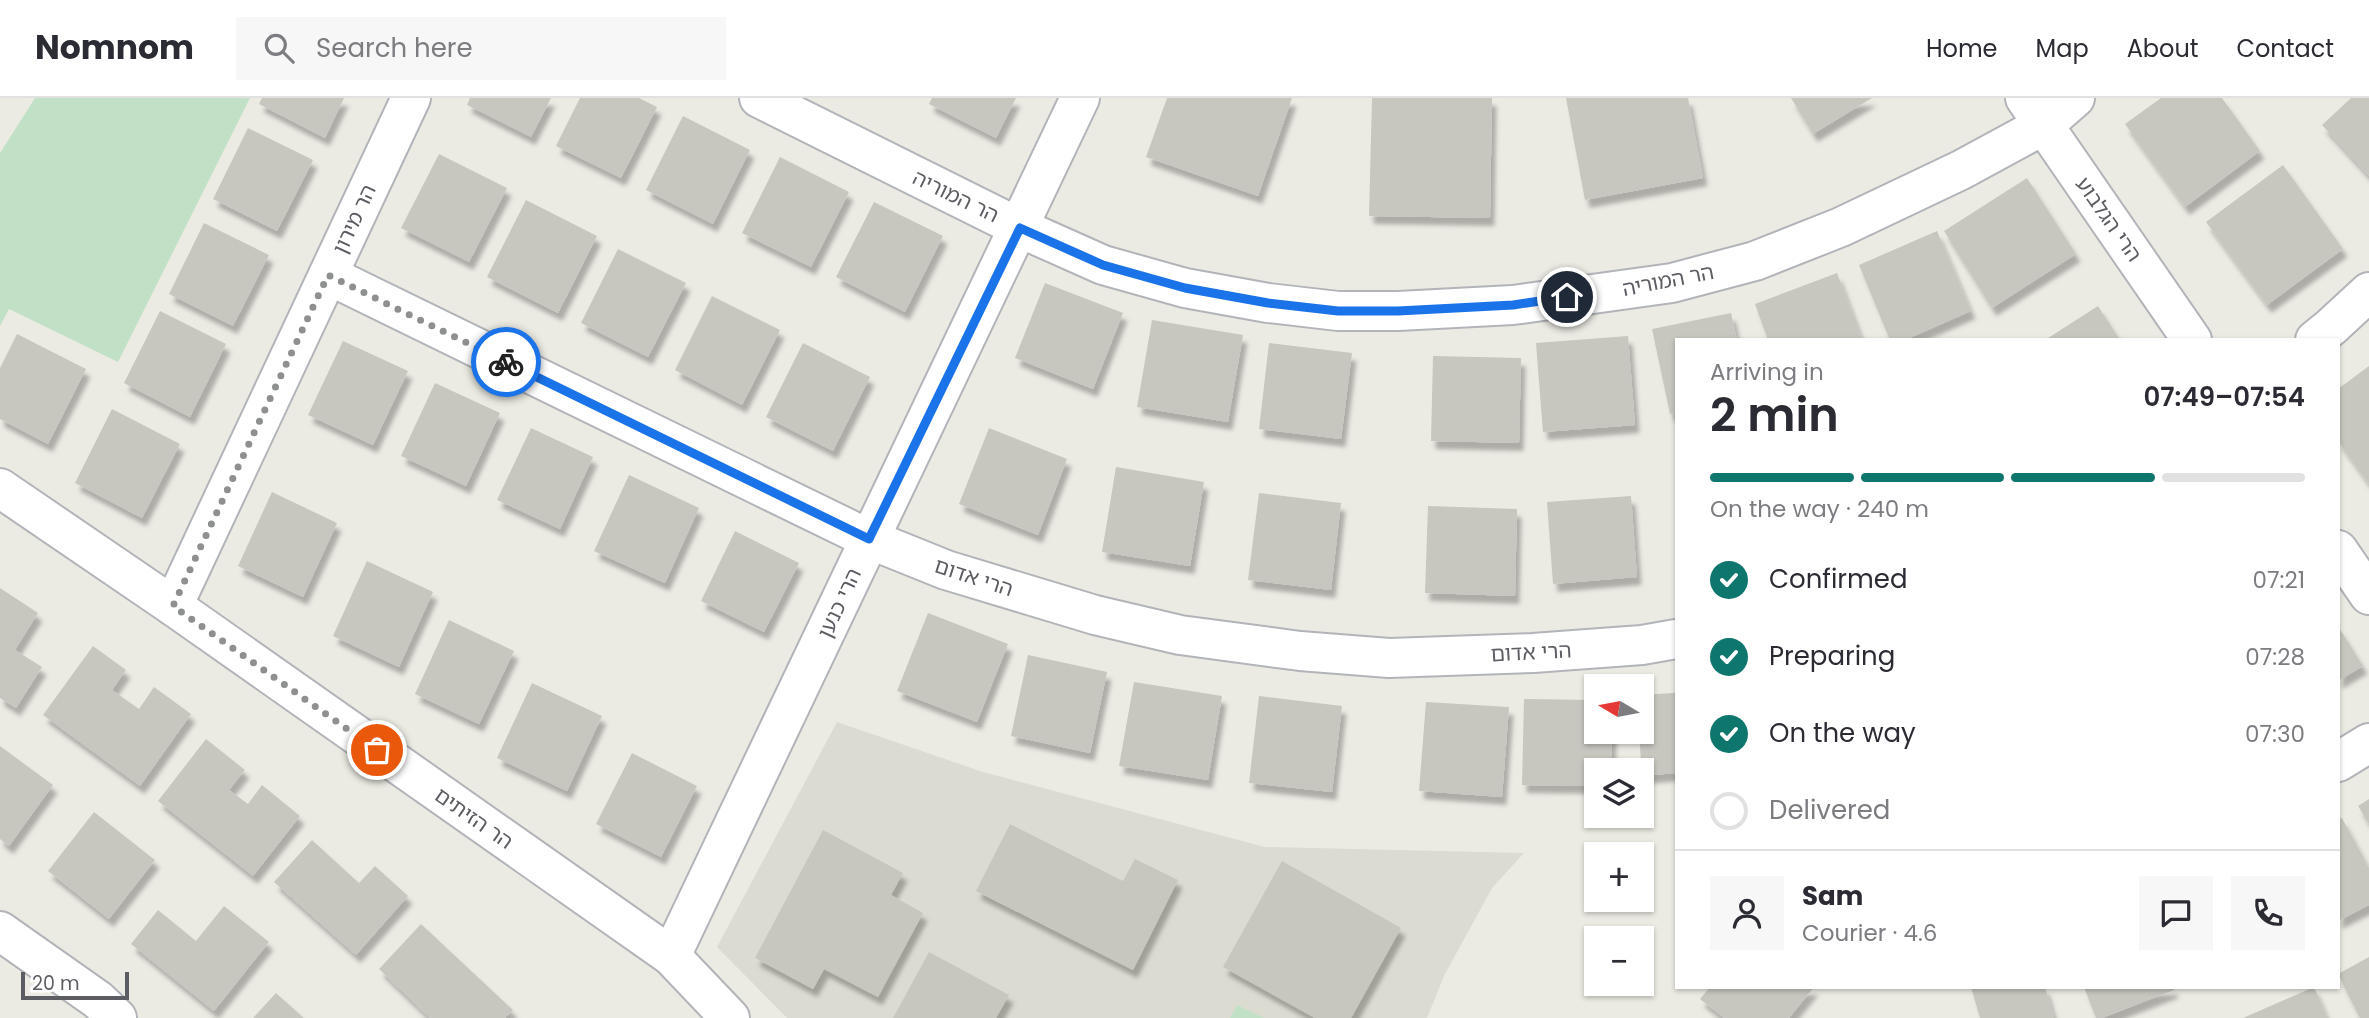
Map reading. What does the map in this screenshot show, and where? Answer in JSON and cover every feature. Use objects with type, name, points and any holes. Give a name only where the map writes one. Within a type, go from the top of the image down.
[{"type":"street","name":"הר מירון","points":[[173,606],[411,98]]},
{"type":"street","name":"הר המוריה","points":[[759,98],[1020,228],[1103,265],[1185,288],[1268,303],[1338,311],[1513,305],[1672,283],[1755,261],[1840,227],[1961,170],[2035,112],[2075,98]]},
{"type":"street","name":"הרי כנען","points":[[671,956],[1080,98]]},
{"type":"street","name":"הרי הגלבוע","points":[[2035,112],[2191,338]]},
{"type":"street","name":"הרי אדום","points":[[328,275],[869,539],[946,570],[1095,615],[1180,635],[1300,651],[1389,658],[1628,646],[1675,639]]},
{"type":"street","points":[[2317,338],[2369,292]]},
{"type":"street","name":"הר הזיתים","points":[[0,488],[173,606],[671,956],[730,1018]]},
{"type":"street","points":[[2340,553],[2369,595]]},
{"type":"street","points":[[2340,761],[2369,743]]},
{"type":"street","points":[[0,931],[98,1000],[117,1018]]},
{"type":"shaded area","points":[[837,722],[983,772],[1265,847],[1524,853],[1492,888],[1444,976],[1427,1018],[787,1018],[717,947]]},
{"type":"green space","points":[[35,98],[250,98],[118,362],[9,309],[0,326],[0,153]]},
{"type":"green space","points":[[1237,1005],[1264,1018],[1230,1018]]},
{"type":"building","points":[[262,98],[344,98],[325,138],[259,104]]},
{"type":"building","points":[[470,98],[551,98],[531,137],[467,105]]},
{"type":"building","points":[[580,98],[639,98],[657,107],[621,178],[556,146]]},
{"type":"building","points":[[932,98],[1016,98],[996,138],[929,104]]},
{"type":"building","points":[[1167,98],[1292,98],[1258,196],[1146,157]]},
{"type":"building","points":[[1372,98],[1492,98],[1490,218],[1369,216]]},
{"type":"building","points":[[1566,98],[1688,98],[1703,178],[1585,200]]},
{"type":"building","points":[[1791,98],[1872,98],[1813,134]]},
{"type":"building","points":[[2161,98],[2222,98],[2260,151],[2185,207],[2125,124]]},
{"type":"building","points":[[2351,98],[2369,98],[2369,176],[2322,125]]},
{"type":"building","points":[[683,116],[750,150],[713,224],[646,190]]},
{"type":"building","points":[[248,128],[313,160],[277,231],[213,199]]},
{"type":"building","points":[[439,154],[507,188],[469,262],[401,228]]},
{"type":"building","points":[[780,157],[849,192],[811,267],[742,233]]},
{"type":"building","points":[[2283,165],[2343,249],[2267,305],[2206,222]]},
{"type":"building","points":[[2027,178],[2076,254],[1992,308],[1944,231]]},
{"type":"building","points":[[526,200],[597,236],[558,313],[487,277]]},
{"type":"building","points":[[874,202],[943,236],[905,312],[836,277]]},
{"type":"building","points":[[204,223],[269,255],[233,326],[169,294]]},
{"type":"building","points":[[1937,231],[1971,311],[1910,338],[1889,338],[1859,265]]},
{"type":"building","points":[[618,249],[686,283],[648,357],[581,323]]},
{"type":"building","points":[[1837,273],[1861,338],[1767,338],[1755,304]]},
{"type":"building","points":[[1045,283],[1123,313],[1093,389],[1015,358]]},
{"type":"building","points":[[712,296],[780,330],[742,405],[675,370]]},
{"type":"building","points":[[2098,306],[2119,338],[2048,338]]},
{"type":"building","points":[[160,311],[226,344],[190,417],[124,383]]},
{"type":"building","points":[[1731,313],[1737,338],[1675,338],[1675,413],[1670,414],[1652,329]]},
{"type":"building","points":[[1152,320],[1243,335],[1228,422],[1137,407]]},
{"type":"building","points":[[17,334],[86,369],[48,444],[0,419],[0,368]]},
{"type":"building","points":[[1628,336],[1635,425],[1543,432],[1536,343]]},
{"type":"building","points":[[343,341],[408,371],[373,445],[308,415]]},
{"type":"building","points":[[803,343],[870,377],[833,451],[766,417]]},
{"type":"building","points":[[1269,343],[1352,353],[1341,439],[1259,429]]},
{"type":"building","points":[[1433,356],[1521,358],[1519,443],[1431,441]]},
{"type":"building","points":[[2369,366],[2369,484],[2340,444],[2340,388]]},
{"type":"building","points":[[435,383],[500,413],[466,486],[401,456]]},
{"type":"building","points":[[112,409],[180,444],[142,518],[75,483]]},
{"type":"building","points":[[531,428],[593,457],[560,529],[497,500]]},
{"type":"building","points":[[989,428],[1067,459],[1038,535],[959,504]]},
{"type":"building","points":[[1116,467],[1204,482],[1190,566],[1102,552]]},
{"type":"building","points":[[629,475],[699,508],[665,583],[594,551]]},
{"type":"building","points":[[272,492],[337,523],[303,597],[238,566]]},
{"type":"building","points":[[1259,493],[1341,503],[1331,590],[1248,580]]},
{"type":"building","points":[[1631,496],[1637,577],[1553,584],[1547,502]]},
{"type":"building","points":[[1428,506],[1517,509],[1515,596],[1425,593]]},
{"type":"building","points":[[735,531],[799,563],[764,632],[701,601]]},
{"type":"building","points":[[367,561],[433,592],[399,667],[333,636]]},
{"type":"building","points":[[0,588],[38,613],[15,650],[42,667],[16,708],[0,698]]},
{"type":"building","points":[[928,613],[1008,644],[977,722],[897,691]]},
{"type":"building","points":[[449,620],[514,651],[479,724],[415,694]]},
{"type":"building","points":[[2340,629],[2363,666],[2340,680]]},
{"type":"building","points":[[93,646],[126,670],[112,690],[139,709],[154,687],[191,714],[140,786],[43,715]]},
{"type":"building","points":[[1028,655],[1107,672],[1090,753],[1011,736]]},
{"type":"building","points":[[1134,682],[1222,696],[1208,780],[1119,766]]},
{"type":"building","points":[[532,683],[602,716],[567,791],[497,758]]},
{"type":"building","points":[[1675,693],[1675,773],[1654,775],[1654,758],[1641,758],[1640,744],[1654,744],[1654,694]]},
{"type":"building","points":[[1259,696],[1342,706],[1332,792],[1249,783]]},
{"type":"building","points":[[1524,699],[1584,700],[1584,744],[1612,744],[1611,758],[1584,758],[1584,786],[1522,785]]},
{"type":"building","points":[[1426,702],[1509,707],[1502,797],[1419,791]]},
{"type":"building","points":[[206,739],[245,770],[229,790],[248,804],[262,785],[300,816],[253,876],[158,801]]},
{"type":"building","points":[[0,746],[53,785],[9,846],[0,839]]},
{"type":"building","points":[[632,753],[697,786],[661,857],[596,824]]},
{"type":"building","points":[[2369,799],[2369,824],[2358,806]]},
{"type":"building","points":[[94,812],[155,860],[109,919],[48,871]]},
{"type":"building","points":[[2342,818],[2369,868],[2369,905],[2340,920]]},
{"type":"building","points":[[1010,824],[1123,881],[1135,859],[1178,880],[1133,970],[976,891]]},
{"type":"building","points":[[823,830],[903,873],[891,895],[923,913],[878,997],[824,969],[813,989],[755,958]]},
{"type":"building","points":[[312,840],[359,883],[375,866],[408,896],[356,955],[274,882]]},
{"type":"building","points":[[1282,861],[1401,928],[1351,1018],[1315,1018],[1223,967]]},
{"type":"building","points":[[224,906],[269,942],[214,1011],[131,944],[158,910],[196,941]]},
{"type":"building","points":[[421,924],[513,1010],[505,1018],[430,1018],[379,969]]},
{"type":"building","points":[[929,952],[1009,995],[996,1018],[893,1018]]},
{"type":"building","points":[[2369,957],[2369,1018],[2360,1018],[2340,973]]},
{"type":"building","points":[[1708,989],[1812,989],[1789,1018],[1724,1018],[1700,999]]},
{"type":"building","points":[[1972,989],[2046,989],[2054,1018],[1980,1018]]},
{"type":"building","points":[[2085,989],[2174,989],[2102,1018],[2096,1018]]},
{"type":"building","points":[[2315,989],[2327,1018],[2243,1018]]},
{"type":"building","points":[[276,993],[304,1018],[253,1018]]},
{"type":"way so far","points":[[377,750],[173,606],[328,275],[506,362]]},
{"type":"route","points":[[506,362],[869,539],[1020,228],[1103,265],[1185,288],[1268,303],[1338,311],[1398,311],[1513,305],[1567,297]]}]
